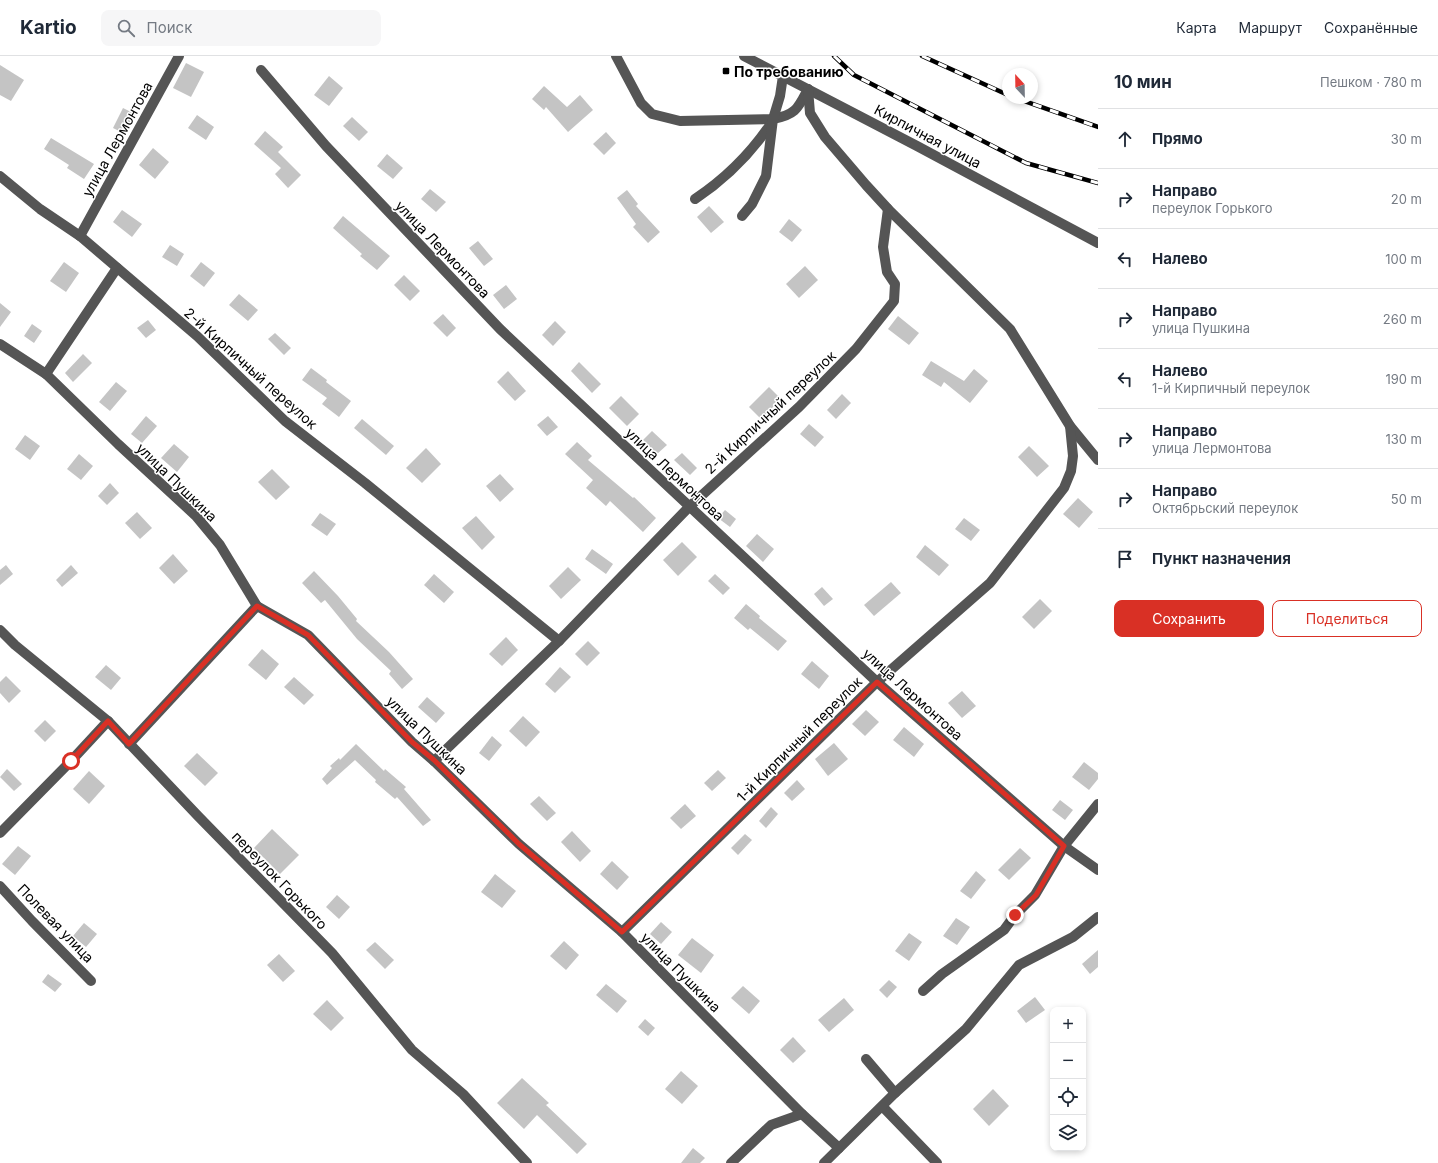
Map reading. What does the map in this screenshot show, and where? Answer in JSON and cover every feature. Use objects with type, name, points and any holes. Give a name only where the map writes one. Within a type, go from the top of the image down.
[{"type":"street","name":"улица Лермонтова","points":[[80,236],[179,56]]},
{"type":"street","points":[[616,56],[641,104],[652,114],[680,121],[774,119],[785,117],[798,109],[808,89]]},
{"type":"street","name":"Кирпичная улица","points":[[744,56],[917,146],[1098,243]]},
{"type":"street","name":"улица Лермонтова","points":[[261,70],[326,146],[500,329],[877,682],[1064,846],[1098,870]]},
{"type":"street","points":[[742,216],[752,204],[766,176],[774,119],[783,76]]},
{"type":"street","points":[[808,89],[810,113],[825,137],[888,209],[1010,329],[1070,426],[1098,460]]},
{"type":"street","points":[[695,199],[725,177],[761,138],[774,119]]},
{"type":"street","name":"2-й Кирпичный переулок","points":[[0,176],[40,209],[80,236],[197,336],[285,422],[365,483],[559,641]]},
{"type":"street","name":"2-й Кирпичный переулок","points":[[434,760],[559,641],[689,506],[799,407],[856,349],[894,301],[895,284],[887,272],[883,247],[888,209]]},
{"type":"street","points":[[46,374],[117,268]]},
{"type":"street","name":"улица Пушкина","points":[[0,344],[46,374],[118,444],[196,516],[220,545],[257,606],[308,635],[412,742],[434,760],[519,844],[622,932],[802,1114],[839,1148]]},
{"type":"street","name":"1-й Кирпичный переулок","points":[[622,932],[877,682],[990,584],[1064,488],[1071,471],[1073,456],[1070,426]]},
{"type":"street","points":[[129,744],[257,606]]},
{"type":"street","name":"переулок Горького","points":[[0,630],[15,645],[108,721],[332,953],[412,1050],[463,1094],[527,1163]]},
{"type":"street","points":[[0,833],[108,721]]},
{"type":"street","points":[[923,991],[942,974],[1004,930],[1015,915],[1036,895],[1064,846],[1098,804]]},
{"type":"street","name":"Полевая улица","points":[[0,886],[32,921],[91,980]]},
{"type":"street","points":[[824,1163],[883,1107],[895,1093],[966,1029],[1019,965],[1073,937],[1098,917]]},
{"type":"street","points":[[866,1059],[895,1093]]},
{"type":"street","points":[[883,1107],[936,1163]]},
{"type":"street","points":[[731,1163],[771,1125],[802,1114]]},
{"type":"building","points":[[186,63],[204,72],[191,97],[173,88]]},
{"type":"building","points":[[0,65],[24,80],[11,101],[0,95]]},
{"type":"building","points":[[329,76],[343,88],[329,106],[314,95]]},
{"type":"building","points":[[544,86],[567,107],[580,95],[593,110],[568,132],[546,107],[544,110],[532,99]]},
{"type":"building","points":[[123,108],[135,114],[125,134],[113,128]]},
{"type":"building","points":[[197,115],[214,127],[206,140],[188,128]]},
{"type":"building","points":[[352,117],[368,132],[359,141],[343,126]]},
{"type":"building","points":[[265,131],[283,147],[278,152],[301,175],[288,188],[275,174],[281,168],[254,144]]},
{"type":"building","points":[[606,132],[616,143],[604,155],[593,144]]},
{"type":"building","points":[[51,138],[94,164],[84,179],[67,168],[69,165],[44,149]]},
{"type":"building","points":[[153,148],[169,162],[155,179],[139,165]]},
{"type":"building","points":[[387,154],[403,168],[393,179],[377,166]]},
{"type":"building","points":[[430,189],[446,202],[436,212],[421,199]]},
{"type":"building","points":[[627,190],[638,204],[636,206],[660,232],[648,243],[633,227],[636,224],[617,198]]},
{"type":"building","points":[[709,206],[724,222],[711,233],[697,217]]},
{"type":"building","points":[[122,210],[142,224],[132,237],[113,222]]},
{"type":"building","points":[[343,216],[390,256],[377,270],[360,256],[362,254],[333,228]]},
{"type":"building","points":[[789,219],[802,230],[792,242],[779,232]]},
{"type":"building","points":[[478,241],[493,259],[484,266],[469,248]]},
{"type":"building","points":[[170,245],[184,254],[177,266],[162,257]]},
{"type":"building","points":[[64,262],[79,273],[66,292],[50,281]]},
{"type":"building","points":[[201,262],[215,273],[204,287],[190,276]]},
{"type":"building","points":[[805,266],[818,280],[799,298],[786,284]]},
{"type":"building","points":[[404,275],[420,291],[410,301],[394,285]]},
{"type":"building","points":[[506,285],[517,299],[504,309],[493,295]]},
{"type":"building","points":[[239,294],[258,310],[248,321],[229,305]]},
{"type":"building","points":[[0,303],[11,312],[0,327]]},
{"type":"building","points":[[443,314],[456,328],[447,337],[433,323]]},
{"type":"building","points":[[898,316],[919,333],[909,345],[888,329]]},
{"type":"building","points":[[148,320],[156,330],[146,338],[137,328]]},
{"type":"building","points":[[555,321],[566,332],[553,346],[542,335]]},
{"type":"building","points":[[32,324],[42,331],[34,343],[24,336]]},
{"type":"building","points":[[275,333],[291,348],[284,355],[268,339]]},
{"type":"building","points":[[83,354],[92,363],[73,382],[65,373]]},
{"type":"building","points":[[931,361],[964,381],[974,369],[988,381],[970,403],[944,382],[941,387],[922,375]]},
{"type":"building","points":[[579,362],[601,384],[592,393],[571,371]]},
{"type":"building","points":[[311,368],[327,380],[326,382],[351,401],[339,417],[322,404],[327,398],[302,380]]},
{"type":"building","points":[[508,371],[526,391],[515,401],[497,382]]},
{"type":"building","points":[[116,382],[127,391],[110,411],[99,402]]},
{"type":"building","points":[[769,387],[781,399],[761,419],[749,407]]},
{"type":"building","points":[[842,394],[851,403],[836,419],[827,410]]},
{"type":"building","points":[[621,396],[639,414],[627,426],[609,408]]},
{"type":"building","points":[[146,416],[157,426],[142,443],[131,434]]},
{"type":"building","points":[[548,416],[558,427],[547,436],[537,425]]},
{"type":"building","points":[[362,419],[394,446],[386,455],[354,428]]},
{"type":"building","points":[[809,424],[824,437],[815,447],[800,434]]},
{"type":"building","points":[[652,431],[667,445],[657,454],[643,440]]},
{"type":"building","points":[[25,435],[40,446],[30,460],[15,449]]},
{"type":"building","points":[[577,442],[592,456],[588,460],[633,498],[634,497],[656,518],[643,532],[610,501],[606,506],[586,488],[593,480],[565,454]]},
{"type":"building","points":[[174,444],[189,457],[177,472],[161,458]]},
{"type":"building","points":[[1029,446],[1049,466],[1037,477],[1018,457]]},
{"type":"building","points":[[426,448],[441,464],[422,483],[406,468]]},
{"type":"building","points":[[682,453],[697,468],[690,475],[674,460]]},
{"type":"building","points":[[79,454],[93,466],[81,480],[67,469]]},
{"type":"building","points":[[272,469],[290,487],[276,500],[258,482]]},
{"type":"building","points":[[500,474],[514,489],[500,502],[486,486]]},
{"type":"building","points":[[110,483],[119,493],[107,505],[98,496]]},
{"type":"building","points":[[1078,498],[1093,512],[1079,528],[1063,514]]},
{"type":"building","points":[[725,510],[736,519],[730,527],[718,518]]},
{"type":"building","points":[[137,512],[152,528],[140,539],[125,523]]},
{"type":"building","points":[[320,513],[336,524],[327,536],[311,525]]},
{"type":"building","points":[[476,516],[495,537],[482,550],[462,528]]},
{"type":"building","points":[[964,518],[980,530],[971,541],[955,529]]},
{"type":"building","points":[[757,534],[774,549],[763,562],[746,546]]},
{"type":"building","points":[[682,542],[697,557],[678,576],[663,560]]},
{"type":"building","points":[[925,545],[949,565],[939,576],[916,557]]},
{"type":"building","points":[[592,549],[613,564],[606,574],[585,559]]},
{"type":"building","points":[[173,554],[188,571],[174,584],[159,568]]},
{"type":"building","points":[[6,565],[13,574],[0,585],[0,570]]},
{"type":"building","points":[[71,565],[78,573],[62,587],[56,580]]},
{"type":"building","points":[[568,567],[581,580],[561,599],[549,586]]},
{"type":"building","points":[[314,571],[338,596],[357,619],[356,621],[389,652],[413,679],[402,689],[389,674],[391,671],[357,639],[325,600],[321,603],[302,583]]},
{"type":"building","points":[[434,574],[454,592],[444,603],[424,585]]},
{"type":"building","points":[[715,574],[730,588],[723,595],[708,581]]},
{"type":"building","points":[[891,582],[901,593],[874,616],[864,605]]},
{"type":"building","points":[[822,587],[833,599],[824,606],[814,594]]},
{"type":"building","points":[[1040,599],[1052,611],[1034,629],[1022,617]]},
{"type":"building","points":[[746,604],[760,616],[759,618],[787,641],[778,651],[750,628],[748,630],[734,618]]},
{"type":"building","points":[[506,637],[518,650],[502,666],[489,654]]},
{"type":"building","points":[[588,641],[600,653],[587,666],[575,654]]},
{"type":"building","points":[[262,649],[279,664],[266,680],[248,665]]},
{"type":"building","points":[[812,661],[829,676],[819,689],[801,674]]},
{"type":"building","points":[[106,665],[121,678],[111,690],[95,677]]},
{"type":"building","points":[[560,667],[571,677],[555,693],[545,684]]},
{"type":"building","points":[[6,676],[21,691],[9,703],[0,693],[0,682]]},
{"type":"building","points":[[294,677],[314,695],[304,705],[284,687]]},
{"type":"building","points":[[962,691],[976,706],[962,718],[948,703]]},
{"type":"building","points":[[427,697],[445,713],[436,723],[418,707]]},
{"type":"building","points":[[866,710],[879,722],[865,736],[852,724]]},
{"type":"building","points":[[523,716],[540,732],[526,747],[509,731]]},
{"type":"building","points":[[45,720],[56,731],[45,742],[34,731]]},
{"type":"building","points":[[904,727],[924,744],[914,757],[893,740]]},
{"type":"building","points":[[492,736],[502,745],[489,761],[479,753]]},
{"type":"building","points":[[834,743],[848,759],[828,776],[815,759]]},
{"type":"building","points":[[356,744],[384,771],[385,769],[406,787],[404,789],[431,820],[423,826],[397,797],[395,799],[375,782],[376,780],[355,760],[327,785],[322,779],[332,768],[330,766],[339,758],[340,760]]},
{"type":"building","points":[[197,753],[218,773],[205,786],[184,766]]},
{"type":"building","points":[[1084,762],[1098,773],[1098,779],[1089,790],[1072,777]]},
{"type":"building","points":[[7,769],[22,784],[14,791],[0,777]]},
{"type":"building","points":[[718,770],[726,778],[712,791],[704,783]]},
{"type":"building","points":[[89,771],[105,786],[89,804],[73,789]]},
{"type":"building","points":[[797,780],[805,789],[792,801],[784,793]]},
{"type":"building","points":[[539,796],[556,813],[547,821],[530,804]]},
{"type":"building","points":[[1060,800],[1073,810],[1065,820],[1052,810]]},
{"type":"building","points":[[685,804],[696,816],[681,829],[670,818]]},
{"type":"building","points":[[771,807],[778,814],[766,828],[759,821]]},
{"type":"building","points":[[272,829],[299,855],[280,874],[254,848]]},
{"type":"building","points":[[572,831],[591,851],[580,862],[561,842]]},
{"type":"building","points":[[745,834],[752,840],[738,855],[731,848]]},
{"type":"building","points":[[18,846],[31,856],[15,875],[2,864]]},
{"type":"building","points":[[1020,848],[1031,858],[1009,880],[998,870]]},
{"type":"building","points":[[612,861],[629,877],[617,890],[600,874]]},
{"type":"building","points":[[976,871],[986,880],[971,899],[960,891]]},
{"type":"building","points":[[495,874],[516,891],[502,908],[481,892]]},
{"type":"building","points":[[337,895],[350,907],[339,919],[326,907]]},
{"type":"building","points":[[956,918],[970,927],[957,945],[943,936]]},
{"type":"building","points":[[661,922],[672,932],[661,944],[650,934]]},
{"type":"building","points":[[84,923],[97,934],[86,947],[73,936]]},
{"type":"building","points":[[909,933],[922,942],[909,961],[895,951]]},
{"type":"building","points":[[692,938],[714,955],[701,973],[678,955]]},
{"type":"building","points":[[564,941],[579,955],[566,970],[550,956]]},
{"type":"building","points":[[375,942],[394,960],[385,969],[366,950]]},
{"type":"building","points":[[1098,950],[1098,967],[1090,974],[1082,964]]},
{"type":"building","points":[[279,954],[295,971],[283,982],[267,965]]},
{"type":"building","points":[[48,974],[62,984],[55,992],[42,982]]},
{"type":"building","points":[[889,980],[897,987],[887,998],[879,990]]},
{"type":"building","points":[[606,984],[627,1001],[617,1013],[596,995]]},
{"type":"building","points":[[743,986],[760,1001],[749,1014],[731,998]]},
{"type":"building","points":[[1035,997],[1045,1010],[1026,1023],[1017,1011]]},
{"type":"building","points":[[844,998],[854,1010],[829,1032],[818,1020]]},
{"type":"building","points":[[327,1000],[344,1018],[331,1031],[313,1014]]},
{"type":"building","points":[[645,1019],[655,1028],[648,1036],[638,1027]]},
{"type":"building","points":[[793,1037],[806,1051],[793,1063],[780,1050]]},
{"type":"building","points":[[681,1071],[698,1086],[682,1104],[665,1089]]},
{"type":"building","points":[[522,1078],[549,1103],[546,1105],[587,1144],[577,1154],[537,1115],[524,1129],[497,1103]]},
{"type":"building","points":[[993,1089],[1009,1106],[989,1126],[973,1109]]},
{"type":"building","points":[[693,1148],[705,1158],[700,1163],[681,1163]]},
{"type":"railway","points":[[834,56],[854,75],[1026,163],[1098,183]]},
{"type":"railway","points":[[922,56],[1002,92]]},
{"type":"railway","points":[[1033,104],[1098,127]]},
{"type":"place","name":"По требованию","points":[[726,71]]},
{"type":"route","points":[[71,761],[108,721],[129,744],[257,606],[308,635],[412,742],[434,760],[519,844],[622,932],[877,682],[1064,846],[1036,895],[1015,915]]}]
